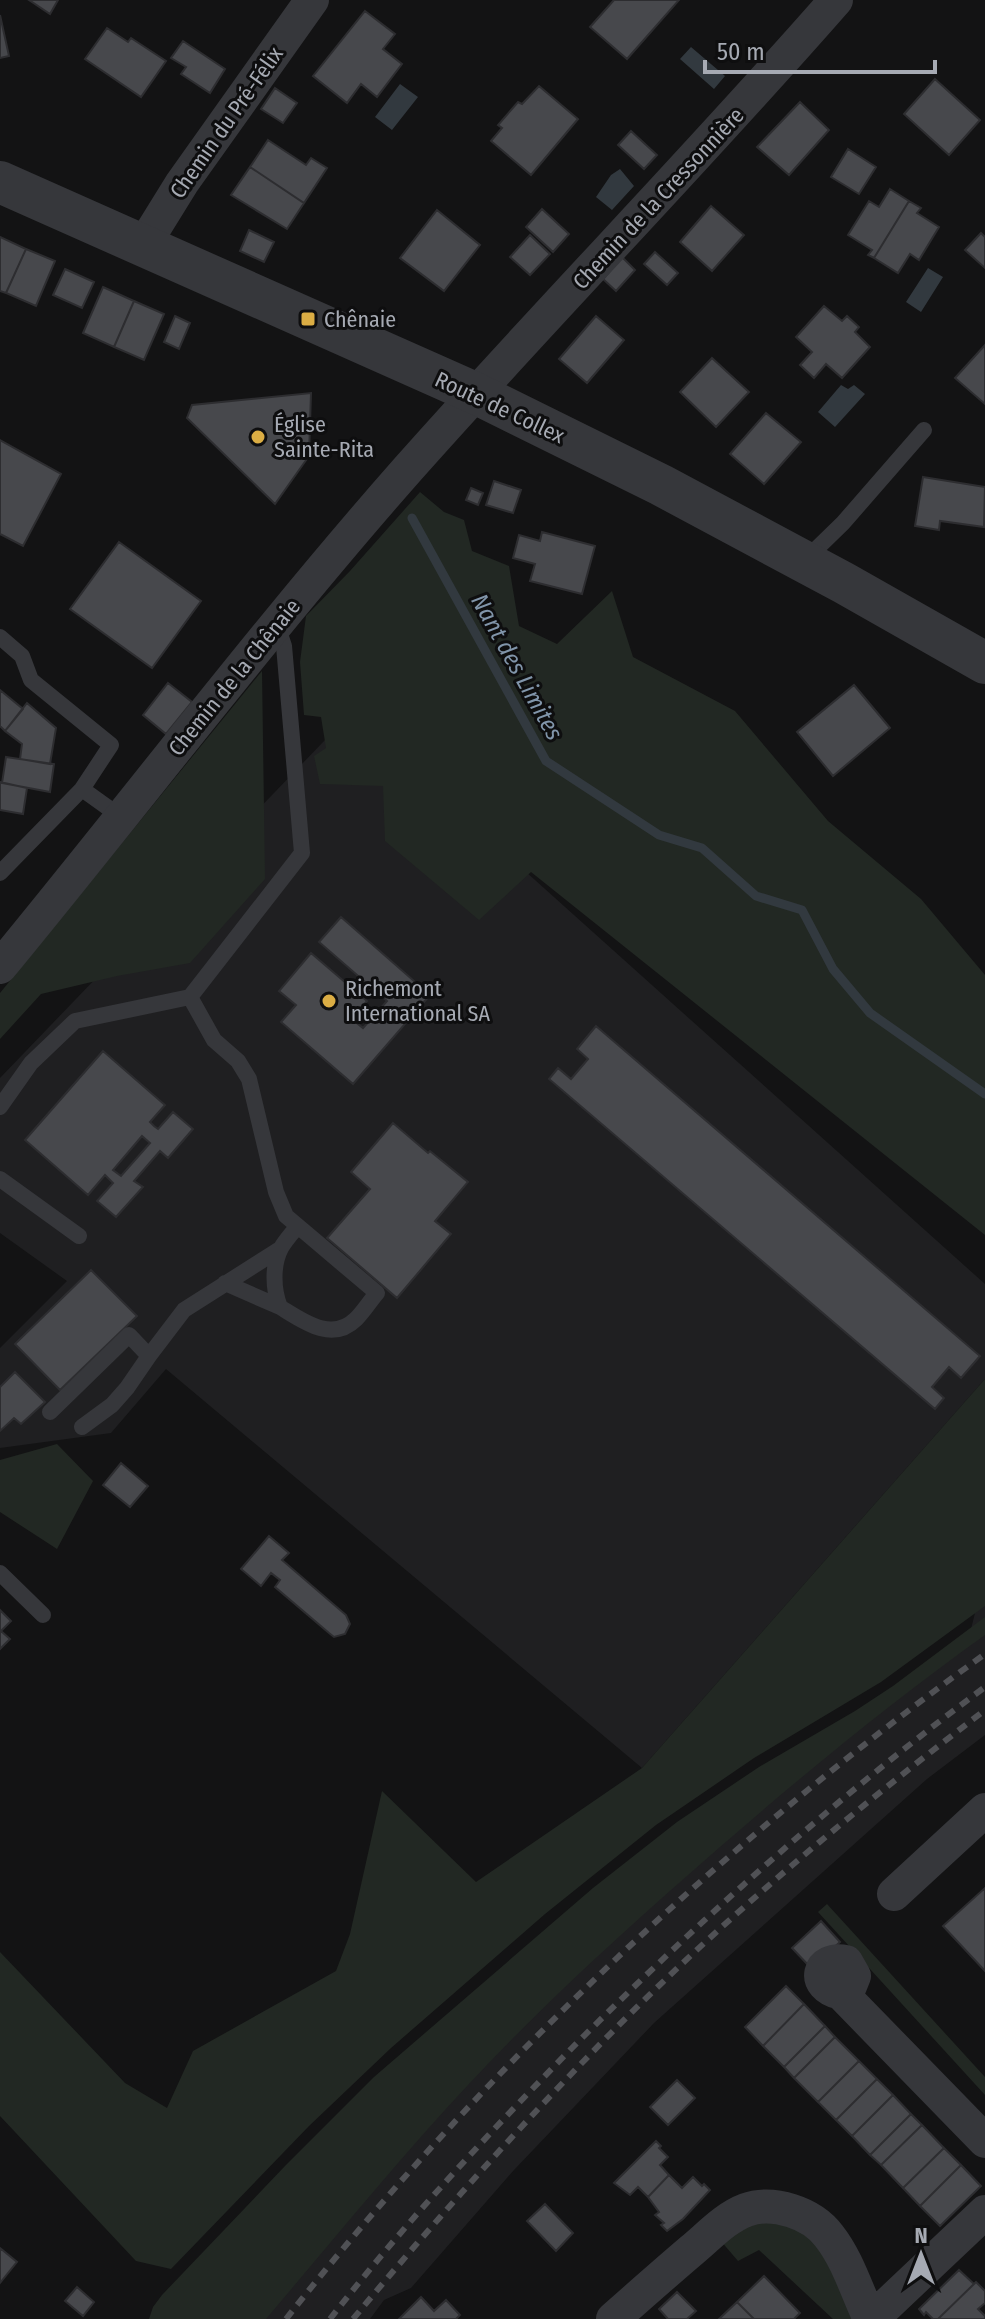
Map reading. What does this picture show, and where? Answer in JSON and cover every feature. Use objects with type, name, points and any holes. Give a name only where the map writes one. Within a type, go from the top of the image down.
[{"type":"street","name":"Chemin du Pré-Félix","points":[[143,246],[191,171],[312,0]]},
{"type":"street","name":"Chemin de la Cressonnière","points":[[477,394],[696,158],[836,0]]},
{"type":"street","name":"Route de Collex","points":[[0,182],[477,394],[646,477],[985,663]]},
{"type":"street","name":"Chemin de la Chênaie","points":[[0,967],[308,586],[477,394]]},
{"type":"street","points":[[894,1894],[985,1810]]},
{"type":"street","points":[[841,1993],[985,2141]]},
{"type":"street","points":[[613,2319],[724,2222],[747,2210],[765,2206],[794,2212],[823,2229],[844,2262],[871,2319],[985,2212]]},
{"type":"lane","points":[[804,562],[843,523],[924,430]]},
{"type":"lane","points":[[0,1107],[31,1063],[75,1021],[190,997],[302,853],[284,646],[277,625]]},
{"type":"lane","points":[[0,637],[22,656],[31,680],[111,745],[82,789],[0,873]]},
{"type":"lane","points":[[82,789],[121,817]]},
{"type":"lane","points":[[190,997],[214,1040],[238,1061],[249,1079],[276,1192],[286,1216],[377,1293],[355,1320],[336,1329],[318,1329],[280,1307],[225,1283]]},
{"type":"lane","points":[[0,1179],[79,1236]]},
{"type":"lane","points":[[82,1427],[112,1405],[127,1388],[184,1310],[280,1249],[297,1227]]},
{"type":"lane","points":[[280,1249],[274,1280],[280,1307]]},
{"type":"lane","points":[[50,1412],[129,1335],[149,1356]]},
{"type":"lane","points":[[0,1573],[43,1615]]},
{"type":"shaded area","points":[[691,47],[725,76],[714,89],[680,59]]},
{"type":"shaded area","points":[[400,84],[418,97],[392,130],[375,117]]},
{"type":"shaded area","points":[[620,169],[634,186],[612,210],[596,197],[611,175]]},
{"type":"shaded area","points":[[928,268],[943,277],[921,312],[906,302]]},
{"type":"shaded area","points":[[841,385],[848,389],[854,385],[865,394],[835,427],[818,412]]},
{"type":"shaded area","points":[[420,492],[444,512],[464,520],[472,551],[509,566],[519,626],[557,644],[612,591],[633,657],[735,711],[828,821],[921,899],[985,975],[985,1235],[531,872],[479,920],[385,841],[383,786],[320,784],[314,756],[326,748],[321,717],[304,715],[300,662],[306,616]]},
{"type":"shaded area","points":[[262,671],[265,879],[190,963],[41,994],[0,1039],[0,993]]},
{"type":"shaded area","name":"Richemont International SA","points":[[350,714],[985,1284],[985,1379],[642,1768],[166,1369],[111,1433],[0,1448],[0,1348],[67,1281],[0,1233],[0,1078]]},
{"type":"shaded area","points":[[985,1379],[985,1606],[881,1682],[754,1758],[656,1825],[545,1914],[391,2048],[309,2126],[171,2269],[136,2261],[0,2116],[0,1952],[125,2083],[167,2108],[193,2051],[336,1971],[350,1934],[382,1791],[476,1882],[642,1768]]},
{"type":"shaded area","points":[[57,1444],[93,1481],[57,1549],[0,1512],[0,1460]]},
{"type":"shaded area","points":[[985,1587],[985,1735],[927,1779],[654,2023],[514,2170],[411,2288],[384,2300],[370,2319],[160,2319],[859,1719],[970,1633],[981,1589]]},
{"type":"shaded area","points":[[985,1617],[985,1635],[883,1712],[752,1819],[623,1933],[528,2023],[416,2142],[266,2319],[149,2319],[162,2295],[374,2077],[593,1888],[677,1822],[759,1767],[893,1686]]},
{"type":"shaded area","points":[[827,1904],[985,2077],[985,2095],[818,1912]]},
{"type":"shaded area","points":[[770,2219],[814,2237],[859,2319],[833,2319],[759,2250],[738,2261],[720,2240],[734,2230]]},
{"type":"building","points":[[29,0],[58,0],[50,14]]},
{"type":"building","points":[[614,0],[679,0],[627,59],[590,27]]},
{"type":"building","points":[[365,11],[395,34],[383,49],[402,64],[377,97],[361,84],[347,103],[313,76]]},
{"type":"building","points":[[0,15],[9,56],[0,58]]},
{"type":"building","points":[[107,28],[128,42],[131,38],[166,61],[141,97],[85,59]]},
{"type":"building","points":[[183,41],[225,69],[210,93],[181,74],[186,67],[171,58]]},
{"type":"building","points":[[935,79],[980,120],[949,155],[904,114]]},
{"type":"building","points":[[539,86],[578,119],[531,175],[491,141],[502,128],[498,125],[518,102],[522,104]]},
{"type":"building","points":[[275,88],[297,103],[283,123],[261,109]]},
{"type":"building","points":[[800,102],[829,130],[789,175],[757,147]]},
{"type":"building","points":[[631,131],[657,155],[644,169],[618,145]]},
{"type":"building","points":[[268,140],[306,165],[311,158],[327,168],[304,203],[250,167]]},
{"type":"building","points":[[848,149],[876,167],[859,194],[831,177]]},
{"type":"building","points":[[250,167],[304,203],[287,229],[231,195]]},
{"type":"building","points":[[890,189],[909,201],[874,258],[868,255],[872,250],[848,235],[869,201],[879,207]]},
{"type":"building","points":[[909,201],[921,208],[917,213],[939,227],[919,260],[910,254],[898,273],[874,258]]},
{"type":"building","points":[[711,206],[744,235],[712,271],[680,242]]},
{"type":"building","points":[[542,209],[569,234],[553,252],[526,227]]},
{"type":"building","points":[[437,210],[480,245],[444,291],[400,258]]},
{"type":"building","points":[[249,230],[274,242],[264,262],[240,251]]},
{"type":"building","points":[[981,233],[985,237],[985,268],[965,250]]},
{"type":"building","points":[[530,235],[550,254],[530,275],[510,257]]},
{"type":"building","points":[[0,237],[26,249],[6,293],[0,291]]},
{"type":"building","points":[[26,249],[55,261],[36,306],[6,293]]},
{"type":"building","points":[[655,252],[678,273],[667,285],[644,264]]},
{"type":"building","points":[[622,257],[635,270],[616,291],[603,279]]},
{"type":"building","points":[[65,269],[94,282],[82,308],[53,295]]},
{"type":"building","points":[[103,287],[134,301],[114,347],[83,333]]},
{"type":"building","points":[[134,301],[164,314],[144,360],[114,347]]},
{"type":"building","points":[[824,306],[842,321],[847,316],[859,327],[855,332],[870,347],[842,378],[826,364],[814,378],[800,365],[812,352],[796,337]]},
{"type":"building","points":[[175,316],[190,323],[179,349],[164,342]]},
{"type":"building","points":[[596,316],[624,340],[587,383],[559,359]]},
{"type":"building","points":[[985,345],[985,404],[955,378]]},
{"type":"building","points":[[712,358],[749,392],[716,427],[680,392]]},
{"type":"building","name":"Église Sainte-Rita","points":[[311,393],[309,456],[275,504],[187,418],[192,405]]},
{"type":"building","points":[[766,413],[801,442],[764,484],[730,454]]},
{"type":"building","points":[[0,440],[61,474],[23,546],[0,534]]},
{"type":"building","points":[[923,477],[985,487],[984,527],[940,521],[939,530],[915,526]]},
{"type":"building","points":[[494,481],[521,490],[513,513],[486,505]]},
{"type":"building","points":[[471,488],[483,493],[478,505],[466,500]]},
{"type":"building","points":[[542,532],[595,546],[582,594],[530,581],[535,564],[513,558],[519,535],[540,541]]},
{"type":"building","points":[[119,542],[201,601],[152,668],[70,609]]},
{"type":"building","points":[[168,683],[192,702],[166,734],[143,715]]},
{"type":"building","points":[[854,685],[890,728],[833,776],[797,732]]},
{"type":"building","points":[[0,690],[23,709],[5,731],[0,726]]},
{"type":"building","points":[[27,703],[56,728],[50,764],[20,759],[22,744],[5,731]]},
{"type":"building","points":[[6,757],[54,764],[50,792],[2,783]]},
{"type":"building","points":[[0,782],[27,788],[23,814],[0,810]]},
{"type":"building","name":"Richemont International SA","points":[[341,917],[430,995],[353,1084],[281,1022],[296,1005],[279,991],[311,953],[367,1001],[352,1019],[363,1028],[387,1001],[319,942]]},
{"type":"building","points":[[596,1026],[980,1356],[961,1378],[949,1367],[932,1387],[944,1398],[935,1409],[549,1079],[558,1068],[571,1079],[588,1059],[577,1049]]},
{"type":"building","points":[[103,1051],[165,1105],[150,1122],[154,1126],[158,1129],[173,1112],[193,1129],[168,1158],[160,1151],[134,1181],[143,1187],[116,1217],[97,1201],[113,1183],[105,1175],[88,1195],[25,1140]],"holes":[[[142,1136],[150,1143],[121,1176],[113,1170]]]},
{"type":"building","points":[[393,1123],[468,1182],[435,1221],[451,1234],[397,1298],[327,1238],[370,1189],[351,1172]]},
{"type":"building","points":[[91,1270],[137,1316],[60,1390],[15,1344]]},
{"type":"building","points":[[15,1372],[45,1402],[21,1424],[14,1418],[0,1431],[0,1387]]},
{"type":"building","points":[[121,1463],[148,1486],[130,1507],[103,1485]]},
{"type":"building","points":[[269,1536],[289,1553],[282,1560],[346,1615],[350,1624],[345,1634],[334,1637],[329,1633],[275,1587],[280,1580],[271,1573],[261,1586],[241,1569]]},
{"type":"building","points":[[0,1610],[11,1621],[1,1631],[10,1639],[0,1649]]},
{"type":"building","points":[[985,1888],[985,1971],[943,1926]]},
{"type":"building","points":[[821,1921],[840,1942],[811,1968],[792,1948]]},
{"type":"building","points":[[786,1986],[804,2004],[763,2046],[745,2027]]},
{"type":"building","points":[[804,2004],[825,2026],[784,2067],[763,2046]]},
{"type":"building","points":[[825,2026],[835,2037],[794,2078],[784,2067]]},
{"type":"building","points":[[835,2037],[859,2061],[818,2102],[794,2078]]},
{"type":"building","points":[[859,2061],[877,2079],[836,2120],[818,2102]]},
{"type":"building","points":[[877,2079],[893,2095],[852,2136],[836,2120]]},
{"type":"building","points":[[677,2080],[695,2098],[668,2125],[650,2107]]},
{"type":"building","points":[[893,2095],[911,2114],[870,2155],[852,2136]]},
{"type":"building","points":[[911,2114],[922,2125],[881,2165],[870,2155]]},
{"type":"building","points":[[922,2125],[944,2148],[903,2188],[881,2165]]},
{"type":"building","points":[[656,2141],[668,2157],[660,2165],[669,2175],[648,2197],[638,2187],[630,2195],[614,2183]]},
{"type":"building","points":[[944,2148],[961,2165],[920,2206],[903,2188]]},
{"type":"building","points":[[961,2165],[981,2186],[940,2226],[920,2206]]},
{"type":"building","points":[[669,2175],[682,2188],[693,2177],[710,2190],[667,2231],[655,2215],[659,2212],[648,2197]]},
{"type":"building","points":[[545,2204],[573,2233],[556,2251],[527,2221]]},
{"type":"building","points":[[0,2248],[17,2262],[0,2283]]},
{"type":"building","points":[[959,2270],[974,2284],[938,2319],[933,2319],[926,2312],[924,2315],[919,2309]]},
{"type":"building","points":[[764,2276],[800,2313],[794,2319],[754,2319],[737,2302]]},
{"type":"building","points":[[976,2282],[985,2291],[985,2303],[978,2309],[985,2319],[938,2319]]},
{"type":"building","points":[[77,2287],[94,2302],[83,2316],[65,2301]]},
{"type":"building","points":[[677,2292],[696,2311],[687,2319],[668,2319],[659,2309]]},
{"type":"building","points":[[421,2297],[434,2311],[446,2300],[460,2315],[456,2319],[399,2319]]},
{"type":"building","points":[[737,2302],[754,2319],[719,2319]]},
{"type":"waterway","name":"Nant des Limites","points":[[412,518],[546,761],[659,835],[702,848],[756,896],[802,910],[833,969],[870,1013],[985,1094]]},
{"type":"railway","points":[[286,2319],[362,2226],[442,2136],[612,1962],[794,1801],[985,1654]]},
{"type":"railway","points":[[330,2319],[447,2181],[620,2001],[720,1906],[823,1815],[985,1687]]},
{"type":"railway","points":[[353,2319],[515,2134],[660,1984],[796,1862],[985,1710]]},
{"type":"place","name":"Chênaie","points":[[308,319]]},
{"type":"place","name":"Église Sainte-Rita","points":[[258,437]]},
{"type":"place","name":"Richemont International SA","points":[[329,1001]]}]
